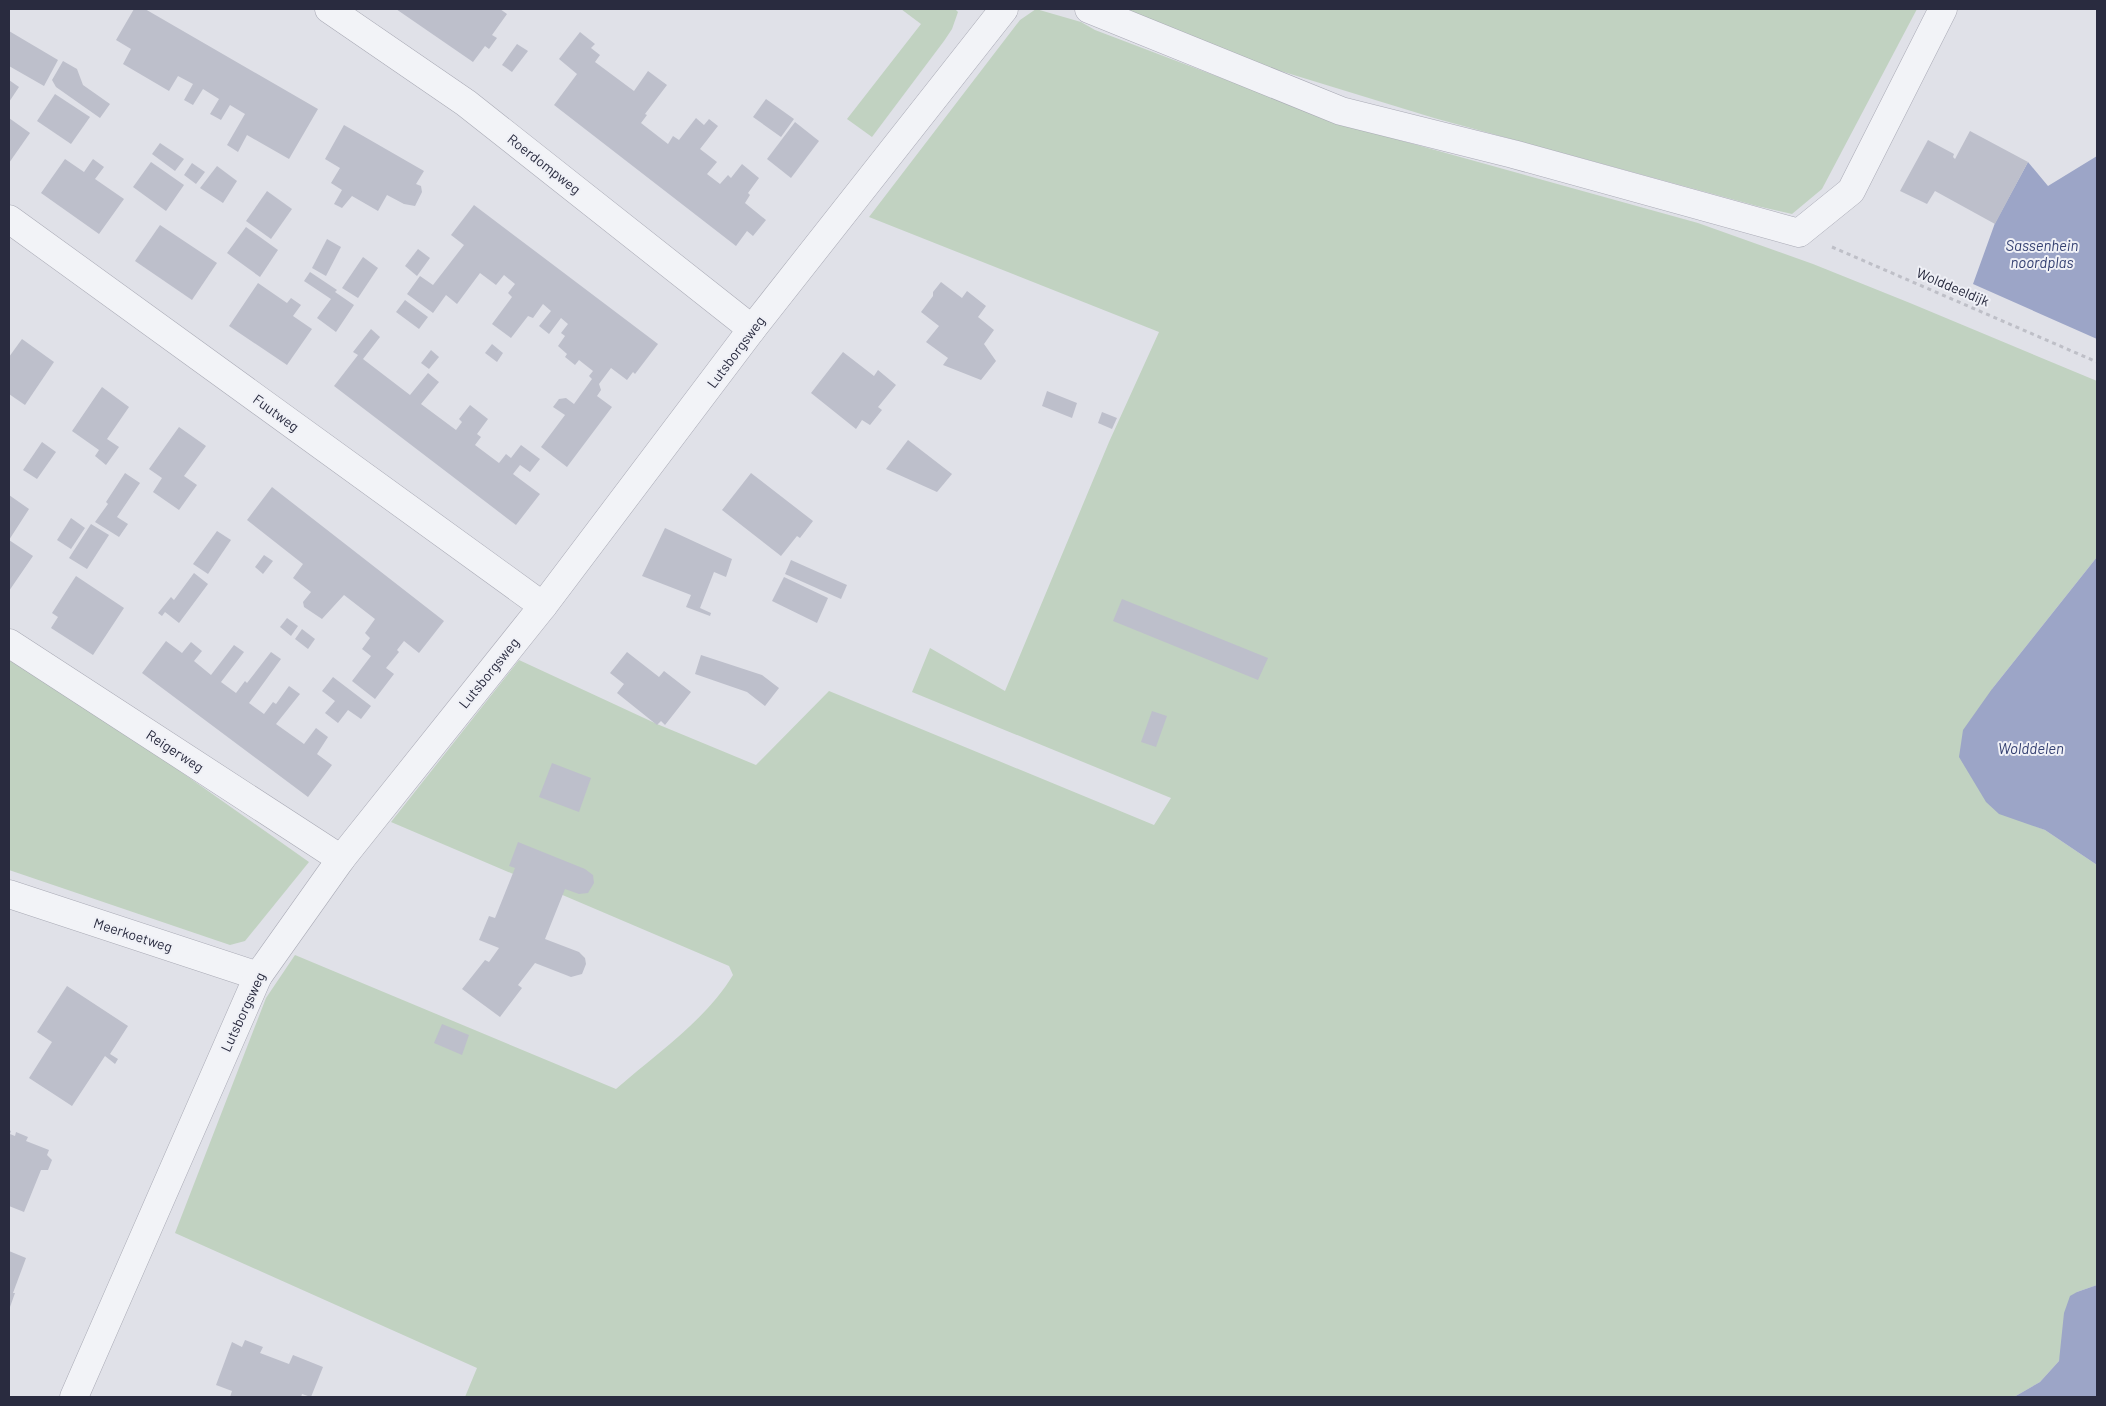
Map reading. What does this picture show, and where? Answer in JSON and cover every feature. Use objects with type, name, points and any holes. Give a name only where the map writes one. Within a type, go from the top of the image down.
[{"type":"street","name":"Roerdompweg","points":[[329,9],[466,103],[752,329]]},
{"type":"street","points":[[1089,9],[1341,111],[1513,154],[1800,234],[1851,191],[1943,9]]},
{"type":"street","name":"Lutsborgsweg","points":[[74,1397],[258,976],[341,859],[543,606],[752,329],[1001,10]]},
{"type":"street","name":"Fuutweg","points":[[9,220],[543,606]]},
{"type":"street","name":"Reigerweg","points":[[9,643],[341,859]]},
{"type":"street","name":"Meerkoetweg","points":[[9,894],[258,976]]},
{"type":"path","name":"Wolddeeldijk","points":[[1800,234],[2097,362]]},
{"type":"green space","points":[[901,9],[955,9],[958,12],[952,29],[944,41],[872,137],[847,119],[921,24]]},
{"type":"green space","points":[[1036,9],[1081,22],[1095,30],[1345,125],[1698,223],[1813,264],[2097,381],[2097,557],[1992,689],[2027,823],[2045,830],[2097,865],[2097,1285],[2077,1292],[2059,1361],[2040,1382],[2014,1397],[465,1397],[477,1368],[175,1233],[266,998],[295,955],[616,1089],[694,1022],[722,992],[733,975],[729,966],[391,822],[519,660],[657,724],[756,765],[829,691],[1154,825],[1171,798],[912,692],[930,648],[1005,691],[1109,442],[1159,332],[869,217],[1020,20]]},
{"type":"green space","points":[[1116,9],[1917,9],[1822,189],[1792,214],[1434,118],[1225,54]]},
{"type":"green space","points":[[9,655],[140,743],[309,862],[245,941],[230,945],[9,870]]},
{"type":"water","name":"Sassenhein noordplas","points":[[2097,156],[2097,339],[1973,284],[1995,223],[2028,162],[2048,186]]},
{"type":"water","name":"Wolddelen","points":[[2097,557],[2097,865],[2045,830],[1999,814],[1986,802],[1959,757],[1963,730],[1992,689]]},
{"type":"water","points":[[2097,1285],[2097,1397],[2014,1397],[2040,1382],[2059,1361],[2064,1313],[2070,1296]]},
{"type":"building","points":[[134,9],[145,9],[318,109],[289,159],[247,135],[238,152],[227,145],[245,114],[230,105],[221,120],[210,114],[219,99],[203,89],[193,105],[184,100],[193,84],[178,76],[169,91],[123,64],[131,49],[116,40]]},
{"type":"building","points":[[396,9],[500,9],[507,14],[492,35],[497,38],[489,49],[485,46],[473,62]]},
{"type":"building","points":[[9,31],[58,60],[44,86],[9,66]]},
{"type":"building","points":[[580,32],[595,44],[591,48],[600,55],[595,62],[634,91],[648,71],[667,85],[645,114],[647,115],[641,123],[668,144],[673,136],[679,140],[696,118],[704,125],[709,119],[718,126],[700,149],[717,162],[707,174],[720,184],[728,175],[731,178],[742,164],[759,178],[748,193],[750,195],[745,203],[766,220],[753,236],[747,231],[736,246],[554,105],[577,74],[559,59]]},
{"type":"building","points":[[517,44],[528,51],[512,72],[502,65]]},
{"type":"building","points":[[63,61],[77,69],[83,85],[110,104],[100,118],[56,87],[52,80]]},
{"type":"building","points":[[9,80],[19,87],[9,102]]},
{"type":"building","points":[[55,94],[90,117],[71,144],[37,121]]},
{"type":"building","points":[[766,99],[794,119],[781,137],[753,117]]},
{"type":"building","points":[[9,118],[30,133],[9,163]]},
{"type":"building","points":[[795,122],[819,141],[791,178],[767,159]]},
{"type":"building","points":[[344,125],[424,171],[416,184],[421,186],[422,192],[415,206],[404,204],[387,195],[378,211],[352,196],[342,208],[334,204],[342,190],[331,183],[340,168],[325,159]]},
{"type":"building","points":[[1970,131],[2028,162],[1995,224],[1935,191],[1927,204],[1900,191],[1928,140],[1954,154],[1953,157],[1955,159]]},
{"type":"building","points":[[160,143],[184,159],[175,171],[152,154]]},
{"type":"building","points":[[65,159],[84,172],[93,159],[104,167],[95,179],[124,199],[99,234],[41,193]]},
{"type":"building","points":[[151,162],[184,185],[166,211],[133,187]]},
{"type":"building","points":[[192,163],[205,172],[196,184],[184,175]]},
{"type":"building","points":[[217,166],[237,181],[223,203],[200,188]]},
{"type":"building","points":[[267,191],[292,209],[271,239],[246,221]]},
{"type":"building","points":[[474,205],[658,344],[635,374],[633,372],[627,380],[611,368],[599,384],[601,390],[597,396],[612,407],[567,467],[541,447],[565,415],[553,407],[559,399],[566,398],[574,404],[592,379],[589,376],[593,371],[579,360],[575,365],[565,357],[567,354],[558,346],[565,336],[561,333],[568,324],[561,318],[549,334],[539,326],[551,311],[543,304],[533,318],[528,316],[511,338],[492,324],[512,297],[508,293],[515,284],[504,275],[496,285],[480,273],[457,304],[446,295],[433,313],[407,294],[420,276],[433,285],[464,245],[451,235]]},
{"type":"building","points":[[160,225],[217,263],[192,300],[135,261]]},
{"type":"building","points":[[246,227],[278,250],[260,277],[227,253]]},
{"type":"building","points":[[327,239],[341,247],[326,276],[312,268]]},
{"type":"building","points":[[418,249],[430,258],[417,276],[405,266]]},
{"type":"building","points":[[363,257],[378,268],[358,298],[342,288]]},
{"type":"building","points":[[310,272],[337,290],[335,292],[354,305],[336,332],[317,318],[331,299],[304,281]]},
{"type":"building","points":[[941,282],[962,298],[967,291],[986,306],[978,317],[994,330],[984,344],[996,361],[981,380],[943,365],[948,358],[926,342],[939,326],[921,312]]},
{"type":"building","points":[[258,283],[287,303],[291,298],[301,305],[293,316],[312,329],[287,365],[229,326]]},
{"type":"building","points":[[405,300],[428,317],[419,329],[396,312]]},
{"type":"building","points":[[371,329],[380,337],[363,359],[410,395],[428,373],[439,382],[421,404],[456,430],[462,422],[459,419],[470,405],[488,419],[477,434],[481,437],[475,445],[499,463],[506,454],[511,458],[521,445],[540,459],[530,472],[520,465],[513,474],[540,494],[516,525],[334,386],[358,355],[353,352]]},
{"type":"building","points":[[22,339],[54,362],[25,405],[9,394],[9,357]]},
{"type":"building","points":[[492,344],[503,353],[497,362],[485,353]]},
{"type":"building","points":[[431,350],[439,357],[429,369],[421,363]]},
{"type":"building","points":[[843,352],[874,376],[878,370],[896,385],[878,407],[882,410],[870,425],[862,420],[856,429],[811,393]]},
{"type":"building","points":[[102,387],[129,407],[107,439],[119,447],[106,465],[95,456],[99,450],[72,431]]},
{"type":"building","points":[[1047,391],[1077,403],[1072,418],[1042,406]]},
{"type":"building","points":[[1102,412],[1117,418],[1112,429],[1098,423]]},
{"type":"building","points":[[179,427],[206,446],[184,476],[197,485],[179,510],[153,492],[162,478],[149,469]]},
{"type":"building","points":[[908,440],[952,474],[937,492],[886,469]]},
{"type":"building","points":[[42,442],[56,452],[37,479],[23,470]]},
{"type":"building","points":[[125,473],[140,483],[117,517],[128,524],[119,537],[95,522],[108,504],[106,502]]},
{"type":"building","points":[[751,473],[813,521],[800,538],[797,536],[781,556],[722,510]]},
{"type":"building","points":[[272,487],[444,621],[419,653],[404,641],[397,650],[399,652],[386,668],[394,674],[375,699],[352,681],[371,656],[362,649],[370,638],[365,633],[375,619],[344,595],[322,619],[304,607],[303,602],[311,592],[293,578],[303,564],[247,520]]},
{"type":"building","points":[[9,495],[29,509],[9,540]]},
{"type":"building","points":[[71,518],[85,528],[71,549],[57,540]]},
{"type":"building","points":[[91,524],[109,535],[87,569],[69,558]]},
{"type":"building","points":[[665,528],[732,559],[726,577],[714,572],[700,608],[711,613],[710,616],[686,607],[691,595],[642,576]]},
{"type":"building","points":[[217,531],[231,540],[208,574],[193,564]]},
{"type":"building","points":[[9,540],[33,556],[9,591]]},
{"type":"building","points":[[264,555],[273,561],[263,574],[255,567]]},
{"type":"building","points":[[791,560],[847,585],[841,599],[785,574]]},
{"type":"building","points":[[194,573],[208,584],[179,623],[165,612],[162,616],[158,613],[171,597],[174,600]]},
{"type":"building","points":[[76,576],[124,608],[93,655],[51,628],[58,617],[52,613]]},
{"type":"building","points":[[784,577],[828,598],[817,623],[772,601]]},
{"type":"building","points":[[1122,599],[1268,658],[1258,680],[1113,621]]},
{"type":"building","points":[[287,618],[298,626],[291,636],[280,627]]},
{"type":"building","points":[[302,629],[315,639],[308,649],[295,639]]},
{"type":"building","points":[[166,641],[182,653],[191,642],[202,651],[194,661],[211,675],[234,645],[244,652],[221,682],[236,693],[245,681],[247,683],[271,652],[281,659],[249,703],[264,714],[273,702],[276,704],[289,686],[300,694],[276,724],[304,744],[316,728],[328,737],[317,754],[332,765],[308,797],[142,673]]},
{"type":"building","points":[[627,652],[659,677],[664,671],[691,692],[665,725],[661,721],[657,725],[617,693],[624,684],[610,673]]},
{"type":"building","points":[[701,655],[762,675],[779,688],[765,706],[747,692],[695,674]]},
{"type":"building","points":[[333,677],[371,706],[361,719],[348,710],[338,723],[325,713],[335,701],[322,691]]},
{"type":"building","points":[[1152,711],[1167,716],[1156,747],[1141,742]]},
{"type":"building","points":[[552,763],[591,778],[579,812],[539,797]]},
{"type":"building","points":[[518,842],[585,869],[593,875],[594,883],[588,893],[579,894],[565,889],[545,939],[579,952],[585,958],[586,964],[582,974],[571,977],[535,963],[518,985],[522,988],[500,1017],[462,989],[485,960],[489,962],[499,948],[479,940],[489,916],[495,918],[515,868],[509,866]]},
{"type":"building","points":[[67,986],[128,1026],[110,1054],[118,1059],[115,1064],[105,1056],[72,1106],[29,1078],[52,1042],[37,1032]]},
{"type":"building","points":[[442,1024],[469,1035],[462,1055],[434,1043]]},
{"type":"building","points":[[9,1130],[11,1131],[10,1134],[15,1136],[16,1132],[28,1137],[26,1141],[49,1150],[47,1155],[52,1160],[48,1170],[41,1170],[24,1212],[9,1206]]},
{"type":"building","points":[[9,1251],[26,1258],[10,1307]]},
{"type":"building","points":[[245,1340],[263,1347],[260,1353],[289,1364],[293,1355],[323,1367],[311,1397],[302,1394],[301,1397],[230,1397],[232,1391],[216,1385],[232,1342],[242,1347]]}]
